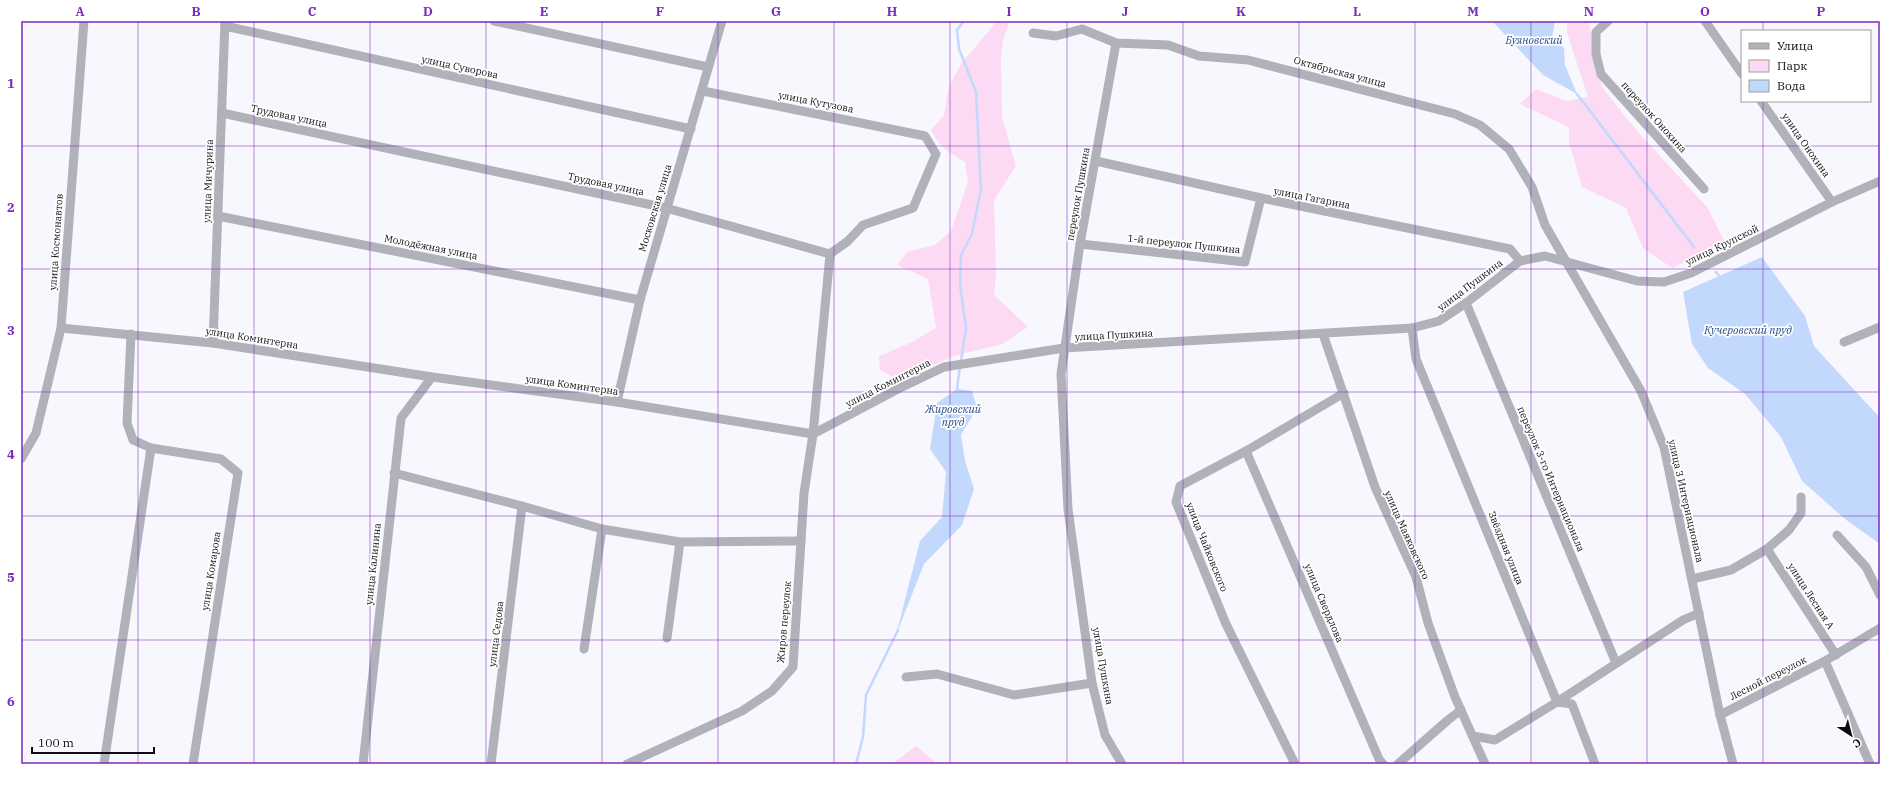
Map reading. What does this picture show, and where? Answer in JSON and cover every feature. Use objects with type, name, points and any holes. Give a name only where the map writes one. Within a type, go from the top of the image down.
[{"type":"street","name":"улица Космонавтов","points":[[21,459],[36,433],[61,328],[84,21]]},
{"type":"street","points":[[494,21],[708,67]]},
{"type":"street","name":"Московская улица","points":[[617,402],[640,300],[666,208],[703,91],[708,67],[722,21]]},
{"type":"street","name":"переулок Онохина","points":[[1608,21],[1596,32],[1596,54],[1601,74],[1704,189]]},
{"type":"street","points":[[1705,21],[1741,73]]},
{"type":"street","name":"улица Мичурина","points":[[213,343],[225,24]]},
{"type":"street","name":"улица Суворова","points":[[225,24],[691,129]]},
{"type":"street","name":"Октябрьская улица","points":[[1033,33],[1056,36],[1082,30],[1116,43],[1168,45],[1199,56],[1248,60],[1455,114],[1480,125],[1509,149],[1532,187],[1545,225],[1566,261]]},
{"type":"street","name":"переулок Пушкина","points":[[1064,348],[1080,244],[1116,43]]},
{"type":"street","name":"улица Кутузова","points":[[703,91],[925,136],[936,154],[913,208],[863,225],[848,241],[830,254]]},
{"type":"street","name":"улица Онохина","points":[[1762,102],[1832,202]]},
{"type":"street","name":"Трудовая улица","points":[[222,113],[666,208],[830,254]]},
{"type":"street","name":"улица Гагарина","points":[[1096,161],[1261,198],[1510,249],[1520,261]]},
{"type":"street","name":"улица Крупской","points":[[1566,261],[1637,282],[1664,282],[1691,273],[1832,202],[1880,181]]},
{"type":"street","name":"1-й переулок Пушкина","points":[[1080,244],[1245,262],[1261,198]]},
{"type":"street","name":"Молодёжная улица","points":[[218,216],[640,300]]},
{"type":"street","points":[[813,434],[830,254]]},
{"type":"street","name":"улица Пушкина","points":[[1122,764],[1105,734],[1092,683],[1068,509],[1061,374],[1064,348],[1412,328],[1439,321],[1466,303],[1520,261],[1545,256],[1566,261]]},
{"type":"street","name":"улица 3 Интернационала","points":[[1566,261],[1641,391],[1664,447],[1720,715],[1733,764]]},
{"type":"street","name":"переулок 3-го Интернационала","points":[[1466,303],[1616,663]]},
{"type":"street","points":[[1844,342],[1880,327]]},
{"type":"street","name":"улица Коминтерна","points":[[61,328],[213,343],[432,377],[617,402],[813,434],[898,389],[944,367],[1064,348]]},
{"type":"street","name":"Звёздная улица","points":[[1412,328],[1416,358],[1557,702]]},
{"type":"street","name":"улица Комарова","points":[[131,334],[127,423],[133,440],[151,448],[221,459],[238,473],[193,764]]},
{"type":"street","name":"улица Маяковского","points":[[1324,334],[1375,487],[1416,577],[1428,623],[1461,710],[1486,764]]},
{"type":"street","name":"улица Калинина","points":[[363,764],[400,418],[432,377]]},
{"type":"street","name":"улица Чайковского","points":[[1295,764],[1226,624],[1176,502],[1180,486],[1246,451],[1344,392]]},
{"type":"street","name":"Жиров переулок","points":[[627,764],[742,711],[772,691],[793,667],[804,493],[813,434]]},
{"type":"street","points":[[104,764],[151,448]]},
{"type":"street","name":"улица Свердлова","points":[[1246,451],[1379,759],[1383,764]]},
{"type":"street","points":[[394,473],[522,506],[602,530],[680,542],[801,540]]},
{"type":"street","points":[[1692,579],[1731,570],[1767,549],[1789,530],[1800,513],[1801,497]]},
{"type":"street","name":"улица Седова","points":[[491,764],[522,506]]},
{"type":"street","points":[[584,649],[602,530]]},
{"type":"street","points":[[1837,535],[1866,567],[1880,595]]},
{"type":"street","points":[[667,638],[680,542]]},
{"type":"street","name":"улица Лесная А","points":[[1767,549],[1836,655]]},
{"type":"street","points":[[1473,736],[1495,740],[1557,702],[1683,620],[1699,613]]},
{"type":"street","name":"Лесной переулок","points":[[1720,715],[1826,661],[1880,628]]},
{"type":"street","points":[[1826,661],[1870,764]]},
{"type":"street","points":[[906,677],[937,674],[1014,695],[1092,683]]},
{"type":"street","points":[[1557,702],[1572,704],[1595,764]]},
{"type":"street","points":[[1398,764],[1461,710]]},
{"type":"green space","points":[[997,21],[1010,21],[1003,40],[1001,58],[1002,117],[1016,166],[994,200],[996,277],[994,295],[1028,327],[1002,344],[953,356],[926,369],[895,378],[880,370],[879,356],[910,343],[936,328],[928,279],[897,265],[907,252],[935,245],[951,231],[968,182],[965,162],[941,145],[931,130],[944,115],[949,86],[961,64]]},
{"type":"green space","points":[[1567,21],[1593,21],[1589,24],[1602,87],[1638,132],[1708,208],[1725,243],[1672,268],[1643,248],[1626,208],[1582,187],[1569,142],[1569,127],[1520,104],[1536,89],[1567,101],[1588,97],[1567,33]]},
{"type":"green space","points":[[916,746],[938,764],[892,764]]},
{"type":"water","name":"Буяновский","points":[[1492,21],[1555,21],[1552,38],[1564,48],[1565,65],[1577,94],[1543,75]]},
{"type":"water","name":"Кучеровский пруд","points":[[1762,257],[1805,316],[1814,346],[1880,418],[1880,544],[1845,519],[1802,481],[1781,437],[1745,394],[1708,368],[1692,344],[1683,292]]},
{"type":"water","name":"Жировский пруд","points":[[957,389],[972,391],[977,408],[961,435],[965,461],[974,489],[962,525],[924,564],[896,635],[920,541],[942,517],[946,472],[930,449],[937,403]]},
{"type":"waterway","points":[[961,361],[966,328],[960,284],[961,255],[972,234],[981,189],[976,92],[959,49],[957,30],[964,21]]},
{"type":"waterway","points":[[1577,94],[1694,247]]},
{"type":"waterway","points":[[1716,272],[1719,276]]},
{"type":"waterway","points":[[957,389],[960,366]]},
{"type":"waterway","points":[[856,764],[863,737],[866,695],[898,630]]}]
